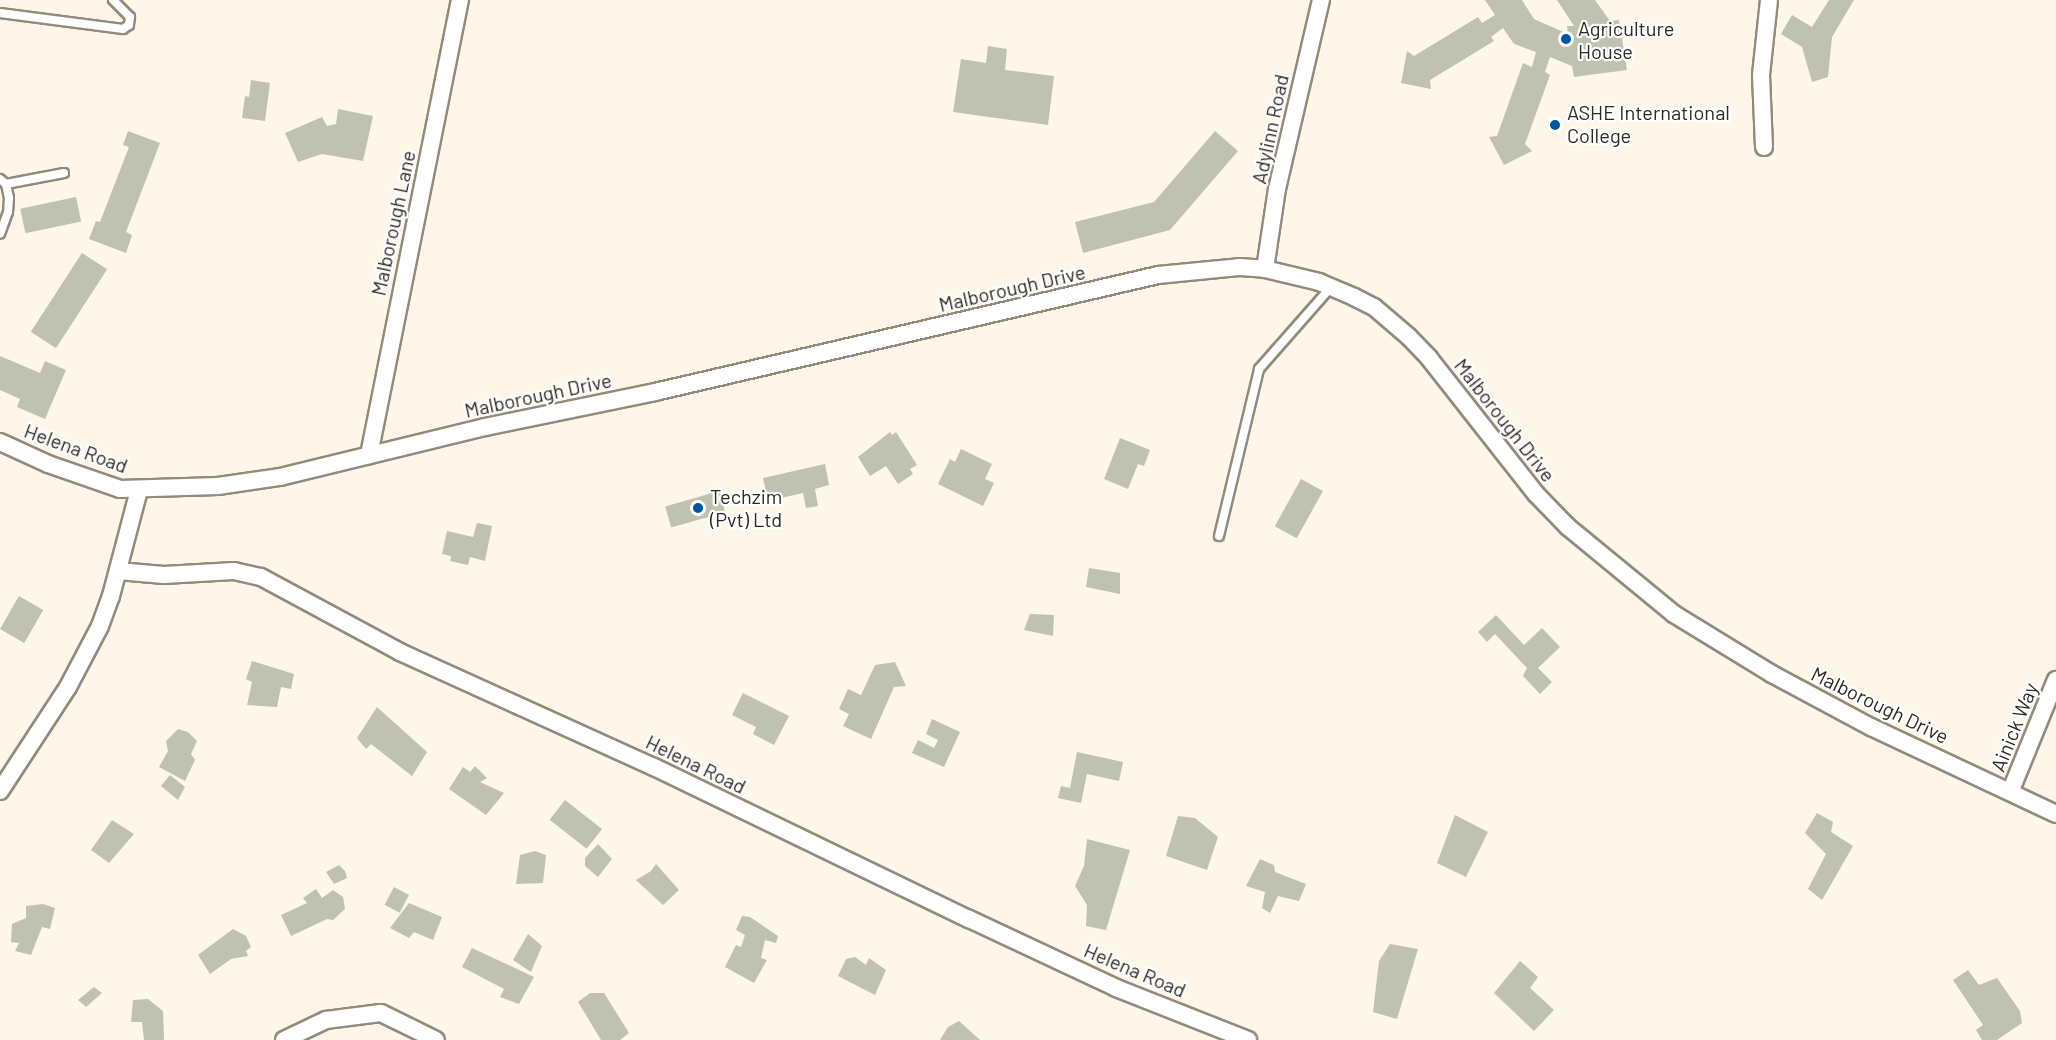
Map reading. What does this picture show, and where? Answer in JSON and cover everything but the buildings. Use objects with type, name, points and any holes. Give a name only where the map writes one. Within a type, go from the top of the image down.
[{"type":"street","name":"Malborough Lane","points":[[369,455],[460,0]]},
{"type":"street","name":"Adylinn Road","points":[[1265,268],[1277,189],[1321,0]]},
{"type":"street","points":[[1764,147],[1761,75],[1769,0]]},
{"type":"street","name":"Malborough Drive","points":[[139,490],[218,486],[280,477],[369,455],[760,369],[1158,275],[1239,267],[1265,268],[1292,273],[1331,287],[1374,307],[1409,336],[1429,358],[1536,494],[1568,527],[1674,614],[1772,674],[1871,727],[2011,790],[2056,814]]},
{"type":"street","name":"Helena Road","points":[[0,442],[48,464],[108,486],[139,490]]},
{"type":"street","points":[[0,791],[68,687],[100,626],[118,571],[139,490]]},
{"type":"street","name":"Helena Road","points":[[118,571],[164,575],[234,571],[261,577],[400,652],[654,767],[907,890],[1116,988],[1248,1040]]},
{"type":"street","name":"Ainick Way","points":[[2011,790],[2056,681]]},
{"type":"street","points":[[284,1040],[327,1020],[381,1013],[436,1040]]},
{"type":"lane","points":[[0,12],[123,29],[129,25],[130,17],[113,0]]},
{"type":"lane","points":[[0,234],[8,212],[3,181],[64,173]]},
{"type":"lane","points":[[1219,536],[1259,369],[1331,287]]},
{"type":"place","name":"Agriculture House","points":[[1566,39]]},
{"type":"place","name":"ASHE International College","points":[[1555,125]]},
{"type":"place","name":"Techzim (Pvt) Ltd","points":[[698,508]]}]
